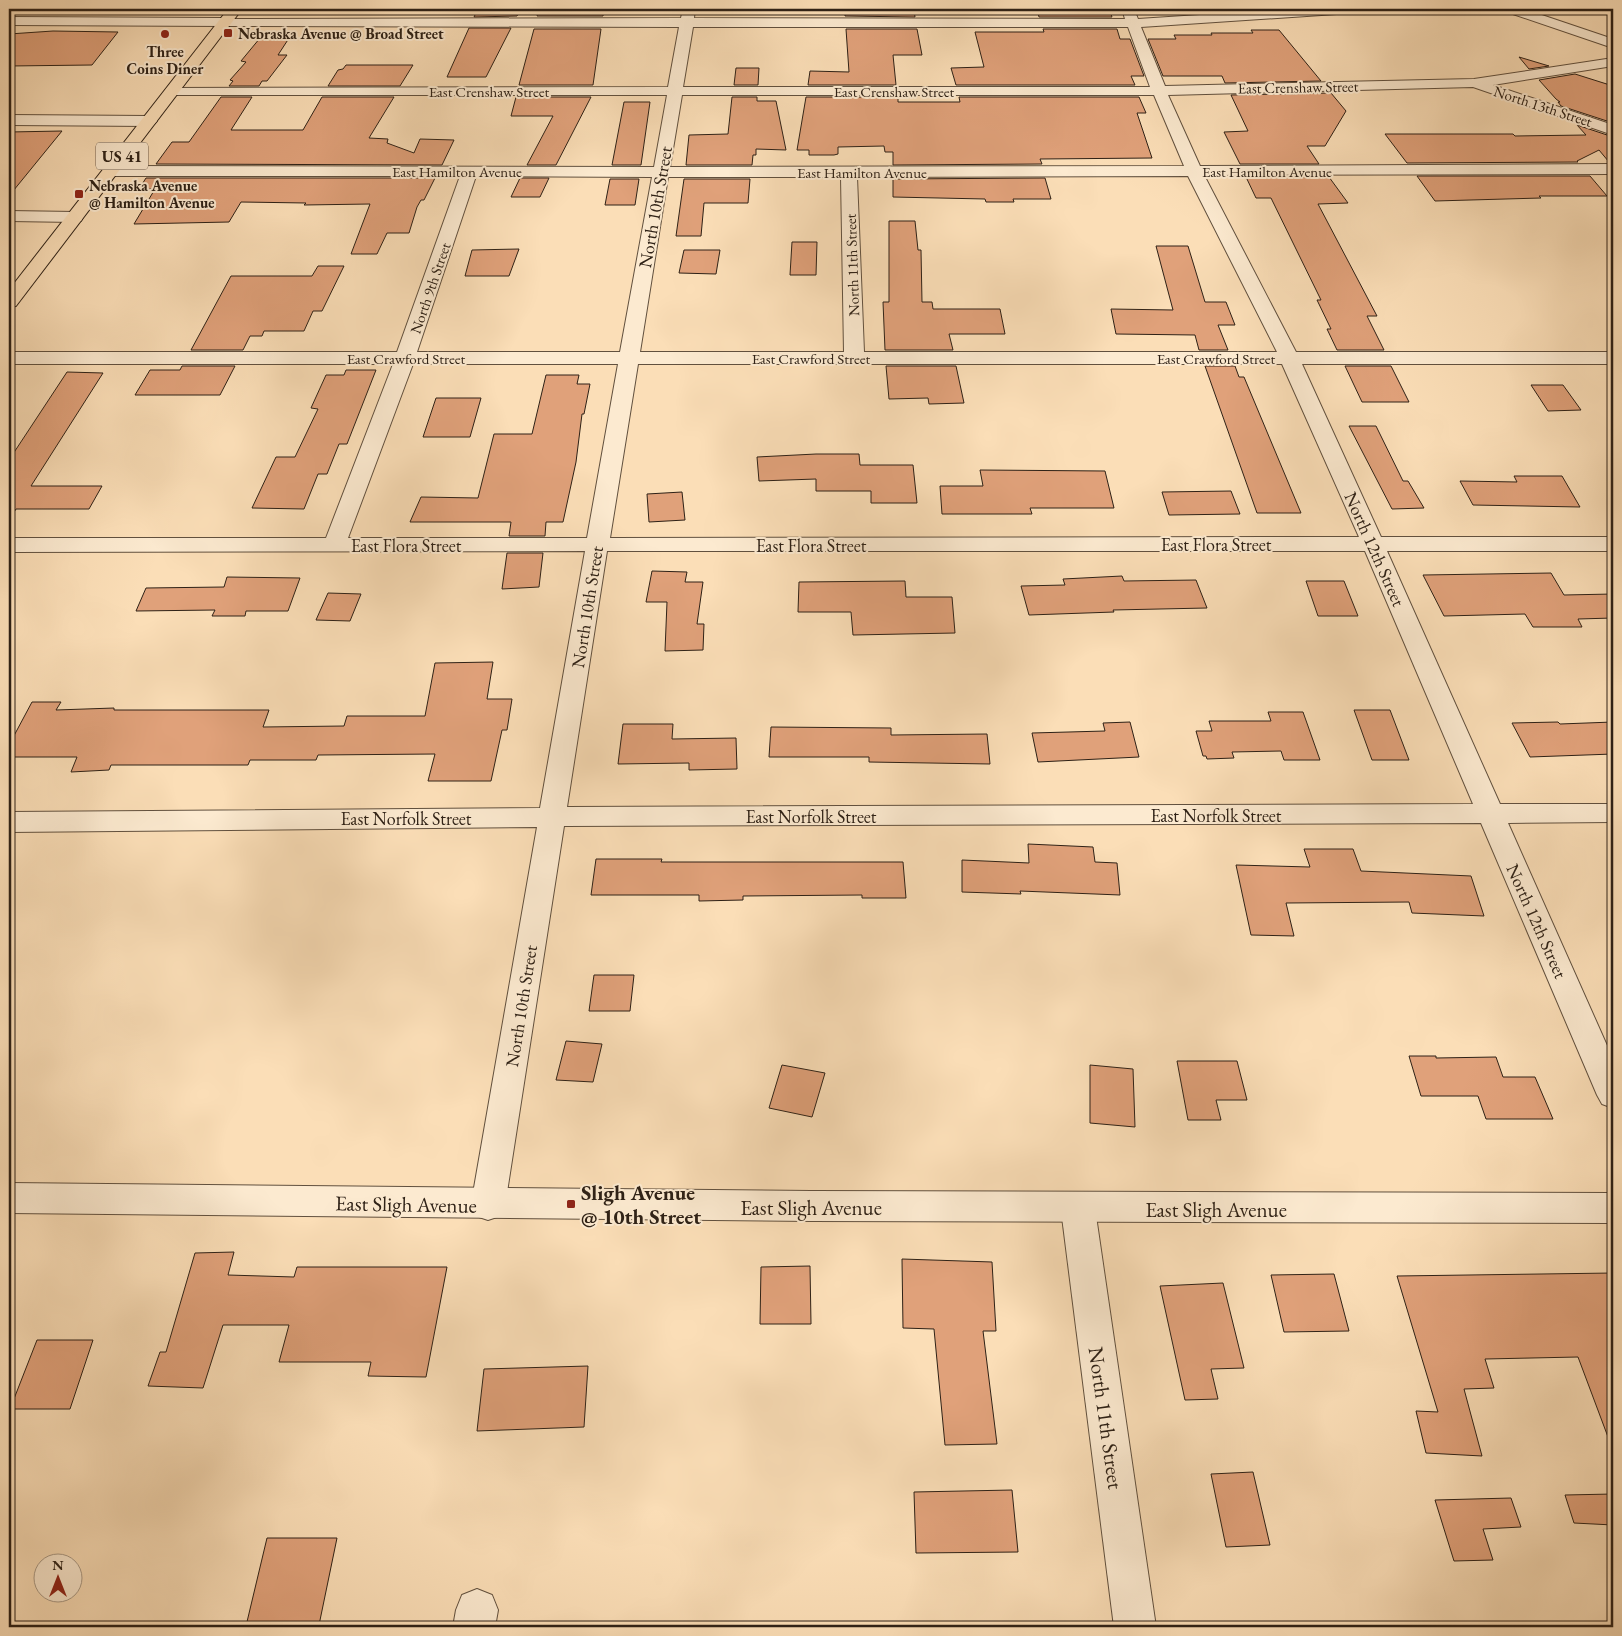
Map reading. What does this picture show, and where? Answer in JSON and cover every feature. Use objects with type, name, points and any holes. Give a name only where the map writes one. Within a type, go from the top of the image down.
[{"type":"main road","name":"US 41","points":[[9,302],[235,9]]},
{"type":"street","points":[[9,21],[225,22],[688,15],[1131,16],[1351,9]]},
{"type":"street","points":[[1512,9],[1613,44]]},
{"type":"street","name":"North 10th Street","points":[[488,1205],[597,545],[688,15]]},
{"type":"street","name":"North 12th Street","points":[[1131,16],[1159,91],[1194,171],[1289,358],[1374,544],[1613,1095]]},
{"type":"street","name":"East Crenshaw Street","points":[[172,91],[1159,91],[1474,83],[1613,62]]},
{"type":"street","name":"North 13th Street","points":[[1474,83],[1613,130]]},
{"type":"street","points":[[9,120],[149,121]]},
{"type":"street","name":"East Hamilton Avenue","points":[[110,170],[849,172],[1613,169]]},
{"type":"street","name":"North 9th Street","points":[[334,546],[405,358],[470,171]]},
{"type":"street","name":"North 11th Street","points":[[849,172],[854,358]]},
{"type":"street","points":[[9,216],[75,217]]},
{"type":"street","name":"East Crawford Street","points":[[9,358],[1613,358]]},
{"type":"street","name":"East Flora Street","points":[[9,545],[1613,544]]},
{"type":"street","name":"East Norfolk Street","points":[[9,822],[552,817],[1613,813]]},
{"type":"street","name":"East Sligh Avenue","points":[[9,1198],[488,1205],[1078,1209],[1613,1208]]},
{"type":"street","name":"North 11th Street","points":[[1078,1209],[1135,1627]]},
{"type":"building","points":[[478,9],[521,9],[517,16],[474,17]]},
{"type":"building","points":[[539,9],[604,9],[603,16],[537,16]]},
{"type":"building","points":[[845,9],[914,9],[915,17],[845,16]]},
{"type":"building","points":[[1037,9],[1109,9],[1112,17],[1039,17]]},
{"type":"building","points":[[469,28],[511,28],[486,77],[447,77]]},
{"type":"building","points":[[534,29],[601,29],[593,85],[519,85]]},
{"type":"building","points":[[846,29],[917,29],[922,55],[893,55],[896,85],[808,85],[810,71],[849,72]]},
{"type":"building","points":[[1043,29],[1117,29],[1120,39],[1130,39],[1144,76],[1131,76],[1135,85],[956,85],[951,68],[984,67],[975,32],[1044,32]]},
{"type":"building","points":[[1251,30],[1279,30],[1321,81],[1225,83],[1222,76],[1163,76],[1148,39],[1176,39],[1174,35],[1253,33]]},
{"type":"building","points":[[53,31],[118,32],[92,65],[9,66],[9,34]]},
{"type":"building","points":[[265,32],[293,32],[278,55],[287,55],[267,81],[262,81],[259,86],[229,86],[233,81],[230,80],[246,62],[241,61]]},
{"type":"building","points":[[1519,57],[1549,66],[1529,69]]},
{"type":"building","points":[[346,65],[413,65],[400,86],[328,86],[338,70],[343,69]]},
{"type":"building","points":[[736,68],[759,68],[758,85],[734,85]]},
{"type":"building","points":[[1575,74],[1613,86],[1613,123],[1561,106],[1558,102],[1560,102],[1539,80]]},
{"type":"building","points":[[1331,93],[1346,111],[1325,146],[1307,146],[1319,164],[1240,164],[1224,132],[1248,131],[1231,95]]},
{"type":"building","points":[[221,97],[252,97],[231,130],[303,130],[322,97],[394,97],[369,138],[388,139],[387,143],[414,153],[420,139],[454,140],[442,165],[156,164],[172,142],[189,142]]},
{"type":"building","points":[[516,97],[591,97],[556,165],[527,165],[553,116],[511,116]]},
{"type":"building","points":[[732,97],[757,97],[757,101],[776,101],[786,150],[756,149],[752,165],[686,165],[689,135],[728,134]]},
{"type":"building","points":[[806,97],[898,97],[898,102],[960,102],[959,97],[1139,97],[1146,113],[1137,113],[1152,158],[1040,159],[1042,164],[893,165],[893,152],[885,152],[884,146],[838,147],[838,154],[809,155],[809,150],[797,150]]},
{"type":"building","points":[[624,102],[650,102],[641,165],[612,165]]},
{"type":"building","points":[[1577,125],[1613,137],[1613,162],[1609,162],[1599,150],[1578,162],[1407,163],[1385,134],[1586,135]]},
{"type":"building","points":[[62,131],[9,196],[9,132]]},
{"type":"building","points":[[1417,176],[1590,176],[1607,196],[1539,196],[1541,198],[1435,201]]},
{"type":"building","points":[[1246,177],[1329,177],[1348,203],[1318,204],[1377,316],[1367,316],[1384,350],[1337,350],[1327,329],[1331,329],[1317,300],[1321,300],[1271,198],[1256,198]]},
{"type":"building","points":[[146,178],[435,178],[424,200],[421,200],[417,207],[409,233],[387,233],[377,254],[351,254],[370,204],[304,205],[306,203],[241,202],[229,222],[134,224],[155,189],[139,189]]},
{"type":"building","points":[[520,178],[549,178],[540,197],[511,197]]},
{"type":"building","points":[[1045,178],[1051,199],[1013,199],[1014,202],[986,202],[985,199],[893,197],[893,179]]},
{"type":"building","points":[[610,179],[639,179],[635,205],[605,205]]},
{"type":"building","points":[[684,179],[750,179],[748,203],[704,203],[701,236],[676,236]]},
{"type":"building","points":[[889,221],[915,221],[918,250],[921,250],[922,302],[932,302],[933,309],[1000,309],[1005,334],[949,334],[953,350],[885,350],[883,302],[889,302]]},
{"type":"building","points":[[792,242],[817,242],[816,275],[790,275]]},
{"type":"building","points":[[1156,246],[1188,246],[1205,302],[1226,302],[1235,325],[1218,325],[1228,350],[1199,350],[1195,335],[1116,334],[1111,309],[1173,310]]},
{"type":"building","points":[[519,249],[509,276],[465,276],[472,250]]},
{"type":"building","points":[[684,250],[720,250],[716,274],[679,273]]},
{"type":"building","points":[[318,266],[344,266],[322,311],[313,311],[304,331],[264,331],[262,336],[250,336],[243,350],[191,350],[231,276],[312,276]]},
{"type":"building","points":[[182,366],[235,366],[220,395],[135,395],[150,370],[180,370]]},
{"type":"building","points":[[886,366],[956,366],[964,403],[929,404],[928,398],[889,399]]},
{"type":"building","points":[[1205,366],[1235,366],[1239,377],[1244,377],[1301,513],[1257,513]]},
{"type":"building","points":[[1345,366],[1391,366],[1409,402],[1362,402]]},
{"type":"building","points":[[346,370],[376,370],[347,444],[339,444],[327,474],[318,474],[304,509],[252,508],[276,457],[295,457],[318,409],[311,408],[326,375],[344,375]]},
{"type":"building","points":[[67,372],[103,373],[31,486],[102,486],[89,509],[16,509],[9,520],[9,460]]},
{"type":"building","points":[[546,375],[579,375],[577,384],[590,384],[584,414],[582,414],[576,462],[563,522],[546,522],[545,536],[509,536],[511,522],[410,522],[421,497],[478,498],[494,434],[532,434]]},
{"type":"building","points":[[1531,385],[1563,385],[1581,410],[1548,411]]},
{"type":"building","points":[[436,398],[481,398],[470,437],[423,437]]},
{"type":"building","points":[[1349,426],[1376,426],[1403,481],[1408,481],[1424,508],[1392,509]]},
{"type":"building","points":[[859,454],[860,465],[913,465],[917,503],[871,503],[871,491],[816,491],[816,479],[759,481],[757,457]]},
{"type":"building","points":[[980,470],[1105,471],[1114,508],[1030,508],[1032,514],[942,514],[940,486],[983,486]]},
{"type":"building","points":[[1514,476],[1562,476],[1580,507],[1473,505],[1460,481],[1517,482]]},
{"type":"building","points":[[1231,491],[1240,514],[1169,515],[1162,492]]},
{"type":"building","points":[[682,492],[685,520],[649,522],[647,494]]},
{"type":"building","points":[[507,553],[543,553],[539,587],[502,589]]},
{"type":"building","points":[[652,571],[687,572],[685,582],[703,582],[697,624],[704,624],[703,650],[665,651],[667,602],[646,602]]},
{"type":"building","points":[[1551,573],[1564,595],[1613,594],[1613,618],[1578,619],[1582,627],[1533,627],[1525,614],[1444,616],[1423,575]]},
{"type":"building","points":[[1122,576],[1124,581],[1196,580],[1207,608],[1113,610],[1114,612],[1029,615],[1021,586],[1065,585],[1063,579]]},
{"type":"building","points":[[227,577],[300,578],[288,611],[246,611],[245,616],[212,616],[215,610],[136,611],[146,588],[224,587]]},
{"type":"building","points":[[905,581],[906,597],[952,597],[955,633],[853,635],[851,612],[798,612],[799,582]]},
{"type":"building","points":[[1306,581],[1344,581],[1358,616],[1318,616]]},
{"type":"building","points":[[328,593],[361,594],[350,621],[316,620]]},
{"type":"building","points":[[493,662],[487,699],[512,699],[507,730],[502,730],[491,781],[428,781],[435,754],[318,755],[316,760],[250,760],[248,765],[111,765],[109,770],[71,772],[77,757],[9,757],[9,745],[32,702],[61,702],[56,710],[114,708],[114,710],[269,710],[263,727],[344,726],[347,716],[425,716],[435,663]]},
{"type":"building","points":[[1354,710],[1390,710],[1409,760],[1372,760]]},
{"type":"building","points":[[1268,712],[1303,712],[1320,760],[1284,760],[1281,751],[1232,752],[1234,758],[1207,759],[1206,756],[1203,756],[1196,731],[1212,731],[1209,721],[1271,721]]},
{"type":"building","points":[[1130,722],[1139,757],[1038,762],[1032,733],[1105,731],[1103,723]]},
{"type":"building","points":[[1558,722],[1560,724],[1613,722],[1613,754],[1530,757],[1512,723]]},
{"type":"building","points":[[623,724],[673,724],[672,739],[736,738],[737,769],[689,770],[689,763],[618,764]]},
{"type":"building","points":[[771,727],[891,728],[891,735],[987,734],[990,764],[869,762],[869,757],[769,757]]},
{"type":"building","points":[[1028,844],[1093,847],[1095,862],[1117,863],[1120,895],[1020,891],[1021,894],[962,892],[962,860],[1029,863]]},
{"type":"building","points":[[1304,849],[1353,849],[1361,871],[1471,876],[1484,916],[1412,913],[1409,902],[1286,903],[1294,936],[1251,935],[1236,865],[1310,867]]},
{"type":"building","points":[[596,859],[662,859],[661,862],[903,862],[906,898],[862,898],[862,895],[743,896],[743,900],[699,901],[699,895],[591,895]]},
{"type":"building","points":[[594,975],[634,975],[630,1011],[589,1011]]},
{"type":"building","points":[[566,1041],[602,1044],[593,1082],[556,1080]]},
{"type":"building","points":[[1409,1056],[1436,1056],[1436,1058],[1496,1057],[1503,1077],[1535,1077],[1553,1119],[1486,1119],[1478,1096],[1421,1096]]},
{"type":"building","points":[[1177,1061],[1237,1061],[1247,1100],[1216,1100],[1221,1120],[1188,1120]]},
{"type":"building","points":[[782,1065],[825,1073],[812,1117],[769,1108]]},
{"type":"building","points":[[1090,1065],[1133,1069],[1135,1127],[1090,1123]]},
{"type":"building","points":[[234,1252],[228,1275],[294,1277],[297,1267],[447,1267],[426,1377],[368,1376],[371,1362],[279,1362],[289,1325],[223,1325],[203,1388],[148,1386],[160,1352],[166,1352],[195,1253]]},
{"type":"building","points":[[902,1259],[992,1262],[996,1331],[983,1331],[997,1444],[945,1445],[934,1329],[903,1328]]},
{"type":"building","points":[[810,1266],[811,1324],[760,1324],[761,1267]]},
{"type":"building","points":[[1613,1273],[1613,1444],[1611,1445],[1578,1357],[1485,1359],[1494,1388],[1464,1389],[1482,1456],[1426,1453],[1416,1411],[1438,1412],[1397,1276]]},
{"type":"building","points":[[1334,1274],[1349,1331],[1284,1332],[1271,1275]]},
{"type":"building","points":[[1223,1283],[1244,1368],[1211,1369],[1218,1399],[1185,1400],[1160,1286]]},
{"type":"building","points":[[37,1340],[93,1340],[70,1409],[10,1409]]},
{"type":"building","points":[[588,1366],[584,1427],[477,1431],[484,1369]]},
{"type":"building","points":[[1253,1472],[1270,1545],[1226,1547],[1211,1474]]},
{"type":"building","points":[[1012,1490],[1018,1552],[916,1553],[914,1492]]},
{"type":"building","points":[[1613,1494],[1613,1525],[1574,1523],[1565,1495]]},
{"type":"building","points":[[1511,1498],[1521,1527],[1483,1529],[1493,1560],[1454,1561],[1435,1500]]},
{"type":"building","points":[[267,1538],[337,1538],[319,1625],[246,1626]]},
{"type":"place","name":"Nebraska Avenue @ Broad Street","points":[[228,33]]},
{"type":"place","name":"Three Coins Diner","points":[[165,34]]},
{"type":"place","name":"Nebraska Avenue @ Hamilton Avenue","points":[[79,194]]},
{"type":"place","name":"Sligh Avenue @ 10th Street","points":[[571,1204]]}]
